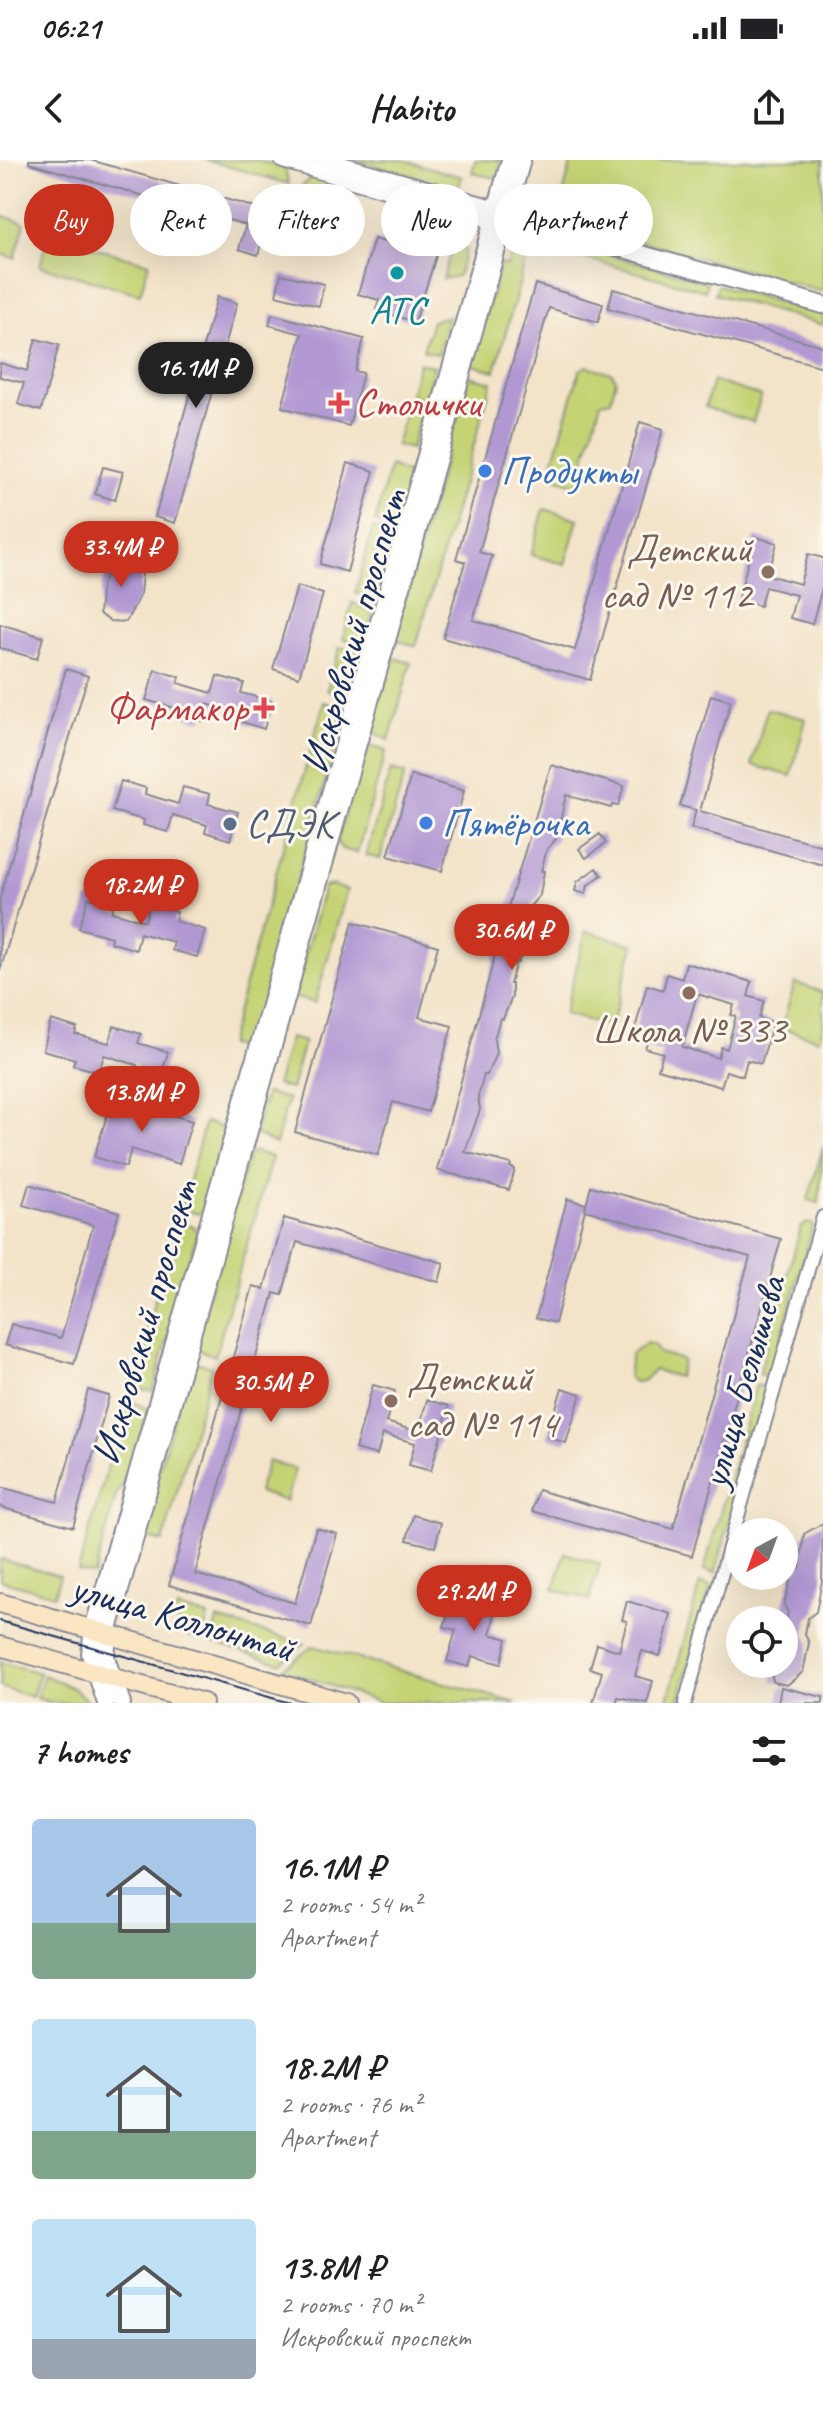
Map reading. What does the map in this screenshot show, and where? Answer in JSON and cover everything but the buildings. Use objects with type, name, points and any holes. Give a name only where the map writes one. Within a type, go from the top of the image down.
[{"type":"main road","name":"улица Коллонтай","points":[[0,1603],[346,1703]]},
{"type":"main road","name":"улица Коллонтай","points":[[0,1646],[203,1703]]},
{"type":"street","points":[[283,160],[494,214]]},
{"type":"street","points":[[324,160],[494,214]]},
{"type":"street","name":"Искровский проспект","points":[[505,184],[510,160]]},
{"type":"street","name":"Искровский проспект","points":[[512,184],[522,160]]},
{"type":"street","name":"Искровский проспект","points":[[102,1675],[90,1654],[101,1631],[494,229]]},
{"type":"street","points":[[646,256],[823,305]]},
{"type":"street","name":"улица Белышева","points":[[685,1703],[823,1217]]},
{"type":"street","points":[[102,1675],[106,1703]]},
{"type":"street","points":[[102,1675],[122,1703]]},
{"type":"green space","points":[[206,160],[257,160],[285,168],[289,184]]},
{"type":"green space","points":[[355,160],[403,160],[462,177],[460,184],[440,184]]},
{"type":"green space","points":[[475,160],[501,160],[496,178],[472,173]]},
{"type":"green space","points":[[572,160],[823,160],[823,292],[653,245],[653,184],[566,184]]},
{"type":"green space","points":[[313,175],[343,184],[304,184]]},
{"type":"green space","points":[[0,215],[24,223],[15,258],[0,254]]},
{"type":"green space","points":[[114,253],[149,263],[140,294],[40,266],[43,256],[114,256]]},
{"type":"green space","points":[[449,256],[464,256],[458,276],[443,279]]},
{"type":"green space","points":[[511,256],[527,256],[495,371],[472,365],[500,264],[507,266]]},
{"type":"green space","points":[[577,256],[614,256],[707,282],[705,291]]},
{"type":"green space","points":[[718,285],[823,315],[823,325],[715,294]]},
{"type":"green space","points":[[448,316],[438,354],[423,350],[432,321]]},
{"type":"green space","points":[[419,363],[434,366],[425,399],[410,395]]},
{"type":"green space","points":[[587,366],[612,373],[616,380],[611,400],[601,402],[577,485],[549,476],[580,370]]},
{"type":"green space","points":[[469,376],[492,382],[416,646],[393,639]]},
{"type":"green space","points":[[713,381],[761,396],[753,422],[705,407]]},
{"type":"green space","points":[[408,403],[422,407],[411,449],[396,445]]},
{"type":"green space","points":[[390,466],[411,475],[397,528],[375,522]]},
{"type":"green space","points":[[544,509],[578,519],[565,564],[531,555]]},
{"type":"green space","points":[[373,528],[395,535],[379,594],[373,599],[355,593]]},
{"type":"green space","points":[[352,602],[373,613],[364,645],[343,639]]},
{"type":"green space","points":[[340,647],[362,653],[349,697],[327,690]]},
{"type":"green space","points":[[395,658],[411,663],[389,740],[368,730],[387,662],[393,664]]},
{"type":"green space","points":[[324,702],[346,708],[251,1044],[241,1048],[228,1045]]},
{"type":"green space","points":[[767,709],[806,719],[791,776],[752,765]]},
{"type":"green space","points":[[371,746],[386,751],[357,853],[342,849],[337,843],[363,748]]},
{"type":"green space","points":[[391,770],[405,774],[380,859],[366,855]]},
{"type":"green space","points":[[331,885],[347,890],[315,1003],[293,997],[324,887]]},
{"type":"green space","points":[[586,931],[634,945],[611,1027],[564,1014]]},
{"type":"green space","points":[[795,983],[823,992],[823,1024],[819,1039],[781,1028]]},
{"type":"green space","points":[[290,1038],[304,1042],[291,1089],[276,1085]]},
{"type":"green space","points":[[266,1093],[288,1099],[276,1144],[254,1134]]},
{"type":"green space","points":[[205,1122],[227,1129],[204,1211],[199,1214],[181,1209]]},
{"type":"green space","points":[[823,1147],[819,1203],[808,1200]]},
{"type":"green space","points":[[255,1152],[272,1157],[215,1356],[193,1348],[249,1154]]},
{"type":"green space","points":[[177,1221],[194,1226],[197,1233],[153,1391],[130,1388]]},
{"type":"green space","points":[[807,1223],[813,1225],[770,1377],[759,1374],[801,1227]]},
{"type":"green space","points":[[647,1343],[654,1345],[659,1353],[683,1360],[678,1377],[654,1370],[643,1381],[634,1382],[628,1376],[631,1354]]},
{"type":"green space","points":[[190,1360],[212,1367],[163,1542],[147,1538],[156,1502],[158,1474]]},
{"type":"green space","points":[[756,1385],[767,1388],[730,1518],[726,1518],[726,1534],[715,1573],[704,1570]]},
{"type":"green space","points":[[127,1399],[148,1409],[130,1472],[116,1496],[94,1575],[78,1571]]},
{"type":"green space","points":[[268,1461],[295,1469],[286,1501],[258,1492]]},
{"type":"green space","points":[[565,1553],[600,1564],[589,1600],[554,1589]]},
{"type":"green space","points":[[0,1559],[60,1576],[54,1595],[0,1580]]},
{"type":"green space","points":[[700,1583],[711,1586],[678,1703],[667,1703]]},
{"type":"green space","points":[[177,1608],[208,1616],[202,1640],[188,1636],[174,1618]]},
{"type":"green space","points":[[217,1619],[305,1644],[280,1663],[211,1642]]},
{"type":"green space","points":[[313,1646],[516,1703],[381,1703],[282,1669]]},
{"type":"green space","points":[[0,1662],[40,1673],[32,1697],[0,1687]]},
{"type":"green space","points":[[44,1675],[75,1689],[89,1703],[53,1703],[36,1698]]},
{"type":"tram line","points":[[0,1621],[290,1703]]},
{"type":"place","name":"АТС","points":[[397,273]]},
{"type":"place","name":"Столички","points":[[339,403]]},
{"type":"place","name":"Продукты","points":[[485,471]]},
{"type":"place","name":"Детский сад № 112","points":[[768,572]]},
{"type":"place","name":"Фармакор","points":[[264,708]]},
{"type":"place","name":"Пятёрочка","points":[[426,823]]},
{"type":"place","name":"СДЭК","points":[[230,824]]},
{"type":"place","name":"Школа № 333","points":[[689,993]]},
{"type":"place","name":"Детский сад № 114","points":[[391,1401]]}]
